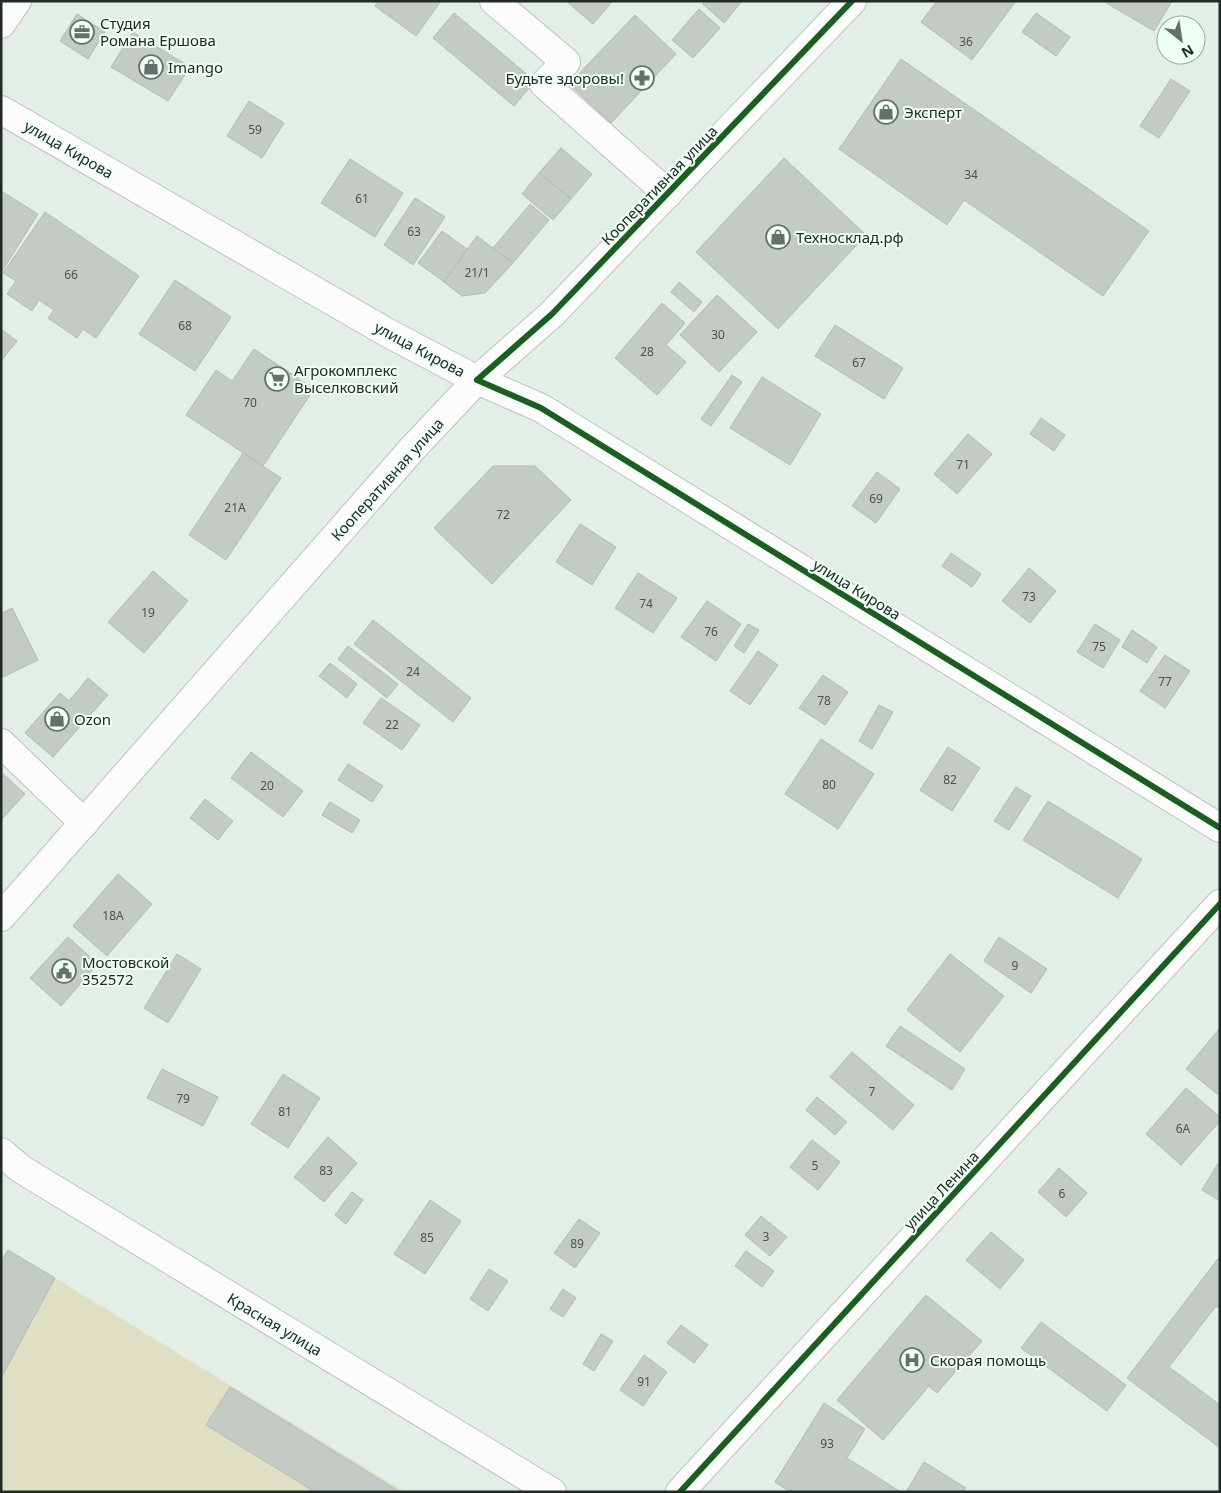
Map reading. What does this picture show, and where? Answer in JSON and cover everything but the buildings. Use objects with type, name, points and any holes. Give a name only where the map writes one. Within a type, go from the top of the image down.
[{"type":"street","points":[[1,24],[17,1]]},
{"type":"street","points":[[494,1],[566,62],[544,84],[668,194]]},
{"type":"street","name":"Кооперативная улица","points":[[1,917],[413,448],[478,380],[552,314],[852,1]]},
{"type":"street","name":"улица Кирова","points":[[1,110],[388,333],[478,380],[541,408],[1220,828]]},
{"type":"street","points":[[1,743],[84,823]]},
{"type":"street","name":"улица Ленина","points":[[680,1492],[1220,904]]},
{"type":"street","name":"Красная улица","points":[[1,1152],[20,1169],[552,1492]]},
{"type":"green space","points":[[55,1278],[405,1492],[1,1492],[1,1378]]},
{"type":"cycle path","points":[[852,1],[552,314],[477,380],[541,408],[1220,828]]},
{"type":"cycle path","points":[[680,1492],[1220,904]]},
{"type":"place","name":"Студия Романа Ершова","points":[[82,32]]},
{"type":"place","name":"Imango","points":[[151,67]]},
{"type":"place","name":"Будьте здоровы!","points":[[642,78]]},
{"type":"place","name":"Эксперт","points":[[886,112]]},
{"type":"place","name":"Техносклад.рф","points":[[778,237]]},
{"type":"place","name":"Агрокомплекс Выселковский","points":[[277,379]]},
{"type":"place","name":"Ozon","points":[[57,719]]},
{"type":"place","name":"Мостовской 352572","points":[[64,971]]},
{"type":"place","name":"Скорая помощь","points":[[912,1360]]}]
